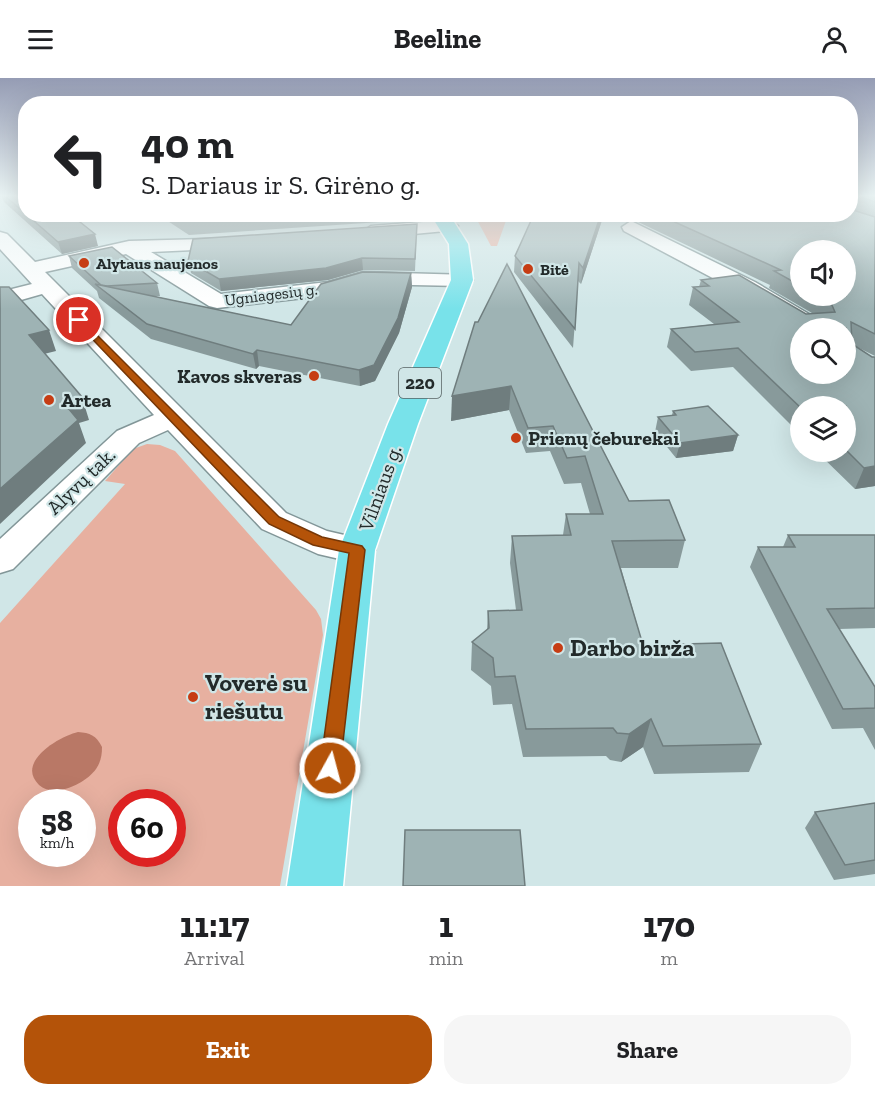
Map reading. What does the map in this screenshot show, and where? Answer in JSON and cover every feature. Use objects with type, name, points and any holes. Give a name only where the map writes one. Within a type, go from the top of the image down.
[{"type":"main road","name":"Vilniaus g.","points":[[315,886],[357,550],[403,424],[462,280],[464,260],[459,243],[453,234]]},
{"type":"street","points":[[646,234],[747,287],[798,318]]},
{"type":"street","points":[[0,238],[274,521],[318,542],[357,550]]},
{"type":"street","points":[[0,299],[40,278],[129,247],[258,240]]},
{"type":"street","name":"Ugniagesių g.","points":[[129,247],[217,301],[330,288],[363,278],[462,280]]},
{"type":"street","name":"Alyvų tak.","points":[[0,560],[128,437],[172,418]]},
{"type":"shaded area","points":[[484,234],[501,234],[497,246],[491,246]]},
{"type":"shaded area","points":[[147,444],[160,445],[175,451],[316,610],[321,619],[323,635],[280,886],[0,886],[0,623],[125,484],[105,481],[133,449]]},
{"type":"shaded area","points":[[86,733],[97,740],[102,747],[99,764],[85,779],[70,788],[46,789],[39,785],[33,776],[32,768],[43,751],[70,734]]},
{"type":"building","points":[[49,234],[95,234],[58,242]]},
{"type":"building","points":[[272,234],[416,234],[415,259],[362,258],[326,268],[219,279],[188,261],[193,239]]},
{"type":"building","points":[[525,234],[594,234],[583,268],[579,263],[575,329],[515,256]]},
{"type":"building","points":[[701,234],[875,234],[875,334],[856,324],[856,318],[790,318],[790,384],[856,384],[856,347],[875,357],[875,466],[864,468],[856,460],[856,396],[790,398],[738,348],[695,352],[671,329],[739,322],[693,287],[709,286],[701,280],[739,275],[806,314],[835,312],[832,306],[856,306],[856,240],[790,240],[790,280],[774,271],[781,270]]},
{"type":"building","points":[[112,247],[157,283],[101,285],[69,256]]},
{"type":"building","points":[[507,264],[629,501],[669,500],[685,540],[612,541],[643,645],[721,643],[761,744],[663,746],[651,719],[629,734],[617,733],[613,728],[526,729],[515,676],[495,677],[493,658],[472,642],[489,628],[488,611],[522,610],[512,536],[571,535],[566,514],[603,514],[585,456],[567,458],[553,426],[528,428],[511,386],[452,396],[475,322],[478,322]]},
{"type":"building","points":[[363,272],[411,273],[398,318],[374,365],[359,370],[257,350],[253,354],[147,324],[95,284],[291,325],[321,284]]},
{"type":"building","points":[[0,287],[9,287],[49,330],[29,335],[82,397],[64,403],[78,420],[0,489]]},
{"type":"building","points":[[708,406],[738,435],[680,443],[658,417],[676,415],[673,411]]},
{"type":"building","points":[[788,535],[875,535],[875,608],[827,609],[875,687],[875,708],[843,709],[758,547],[795,547]]},
{"type":"building","points":[[875,803],[875,860],[845,865],[815,812]]},
{"type":"building","points":[[405,830],[520,830],[525,886],[403,886]]},
{"type":"place","name":"Alytaus naujenos","points":[[84,263]]},
{"type":"place","name":"Bitė","points":[[528,269]]},
{"type":"place","name":"Kavos skveras","points":[[314,376]]},
{"type":"place","name":"Artea","points":[[49,400]]},
{"type":"place","name":"Prienų čeburekai","points":[[516,438]]},
{"type":"place","name":"Darbo birža","points":[[558,648]]},
{"type":"place","name":"Voverė su riešutu","points":[[193,697]]},
{"type":"route","points":[[79,320],[274,521],[318,542],[357,550],[330,768]]}]
